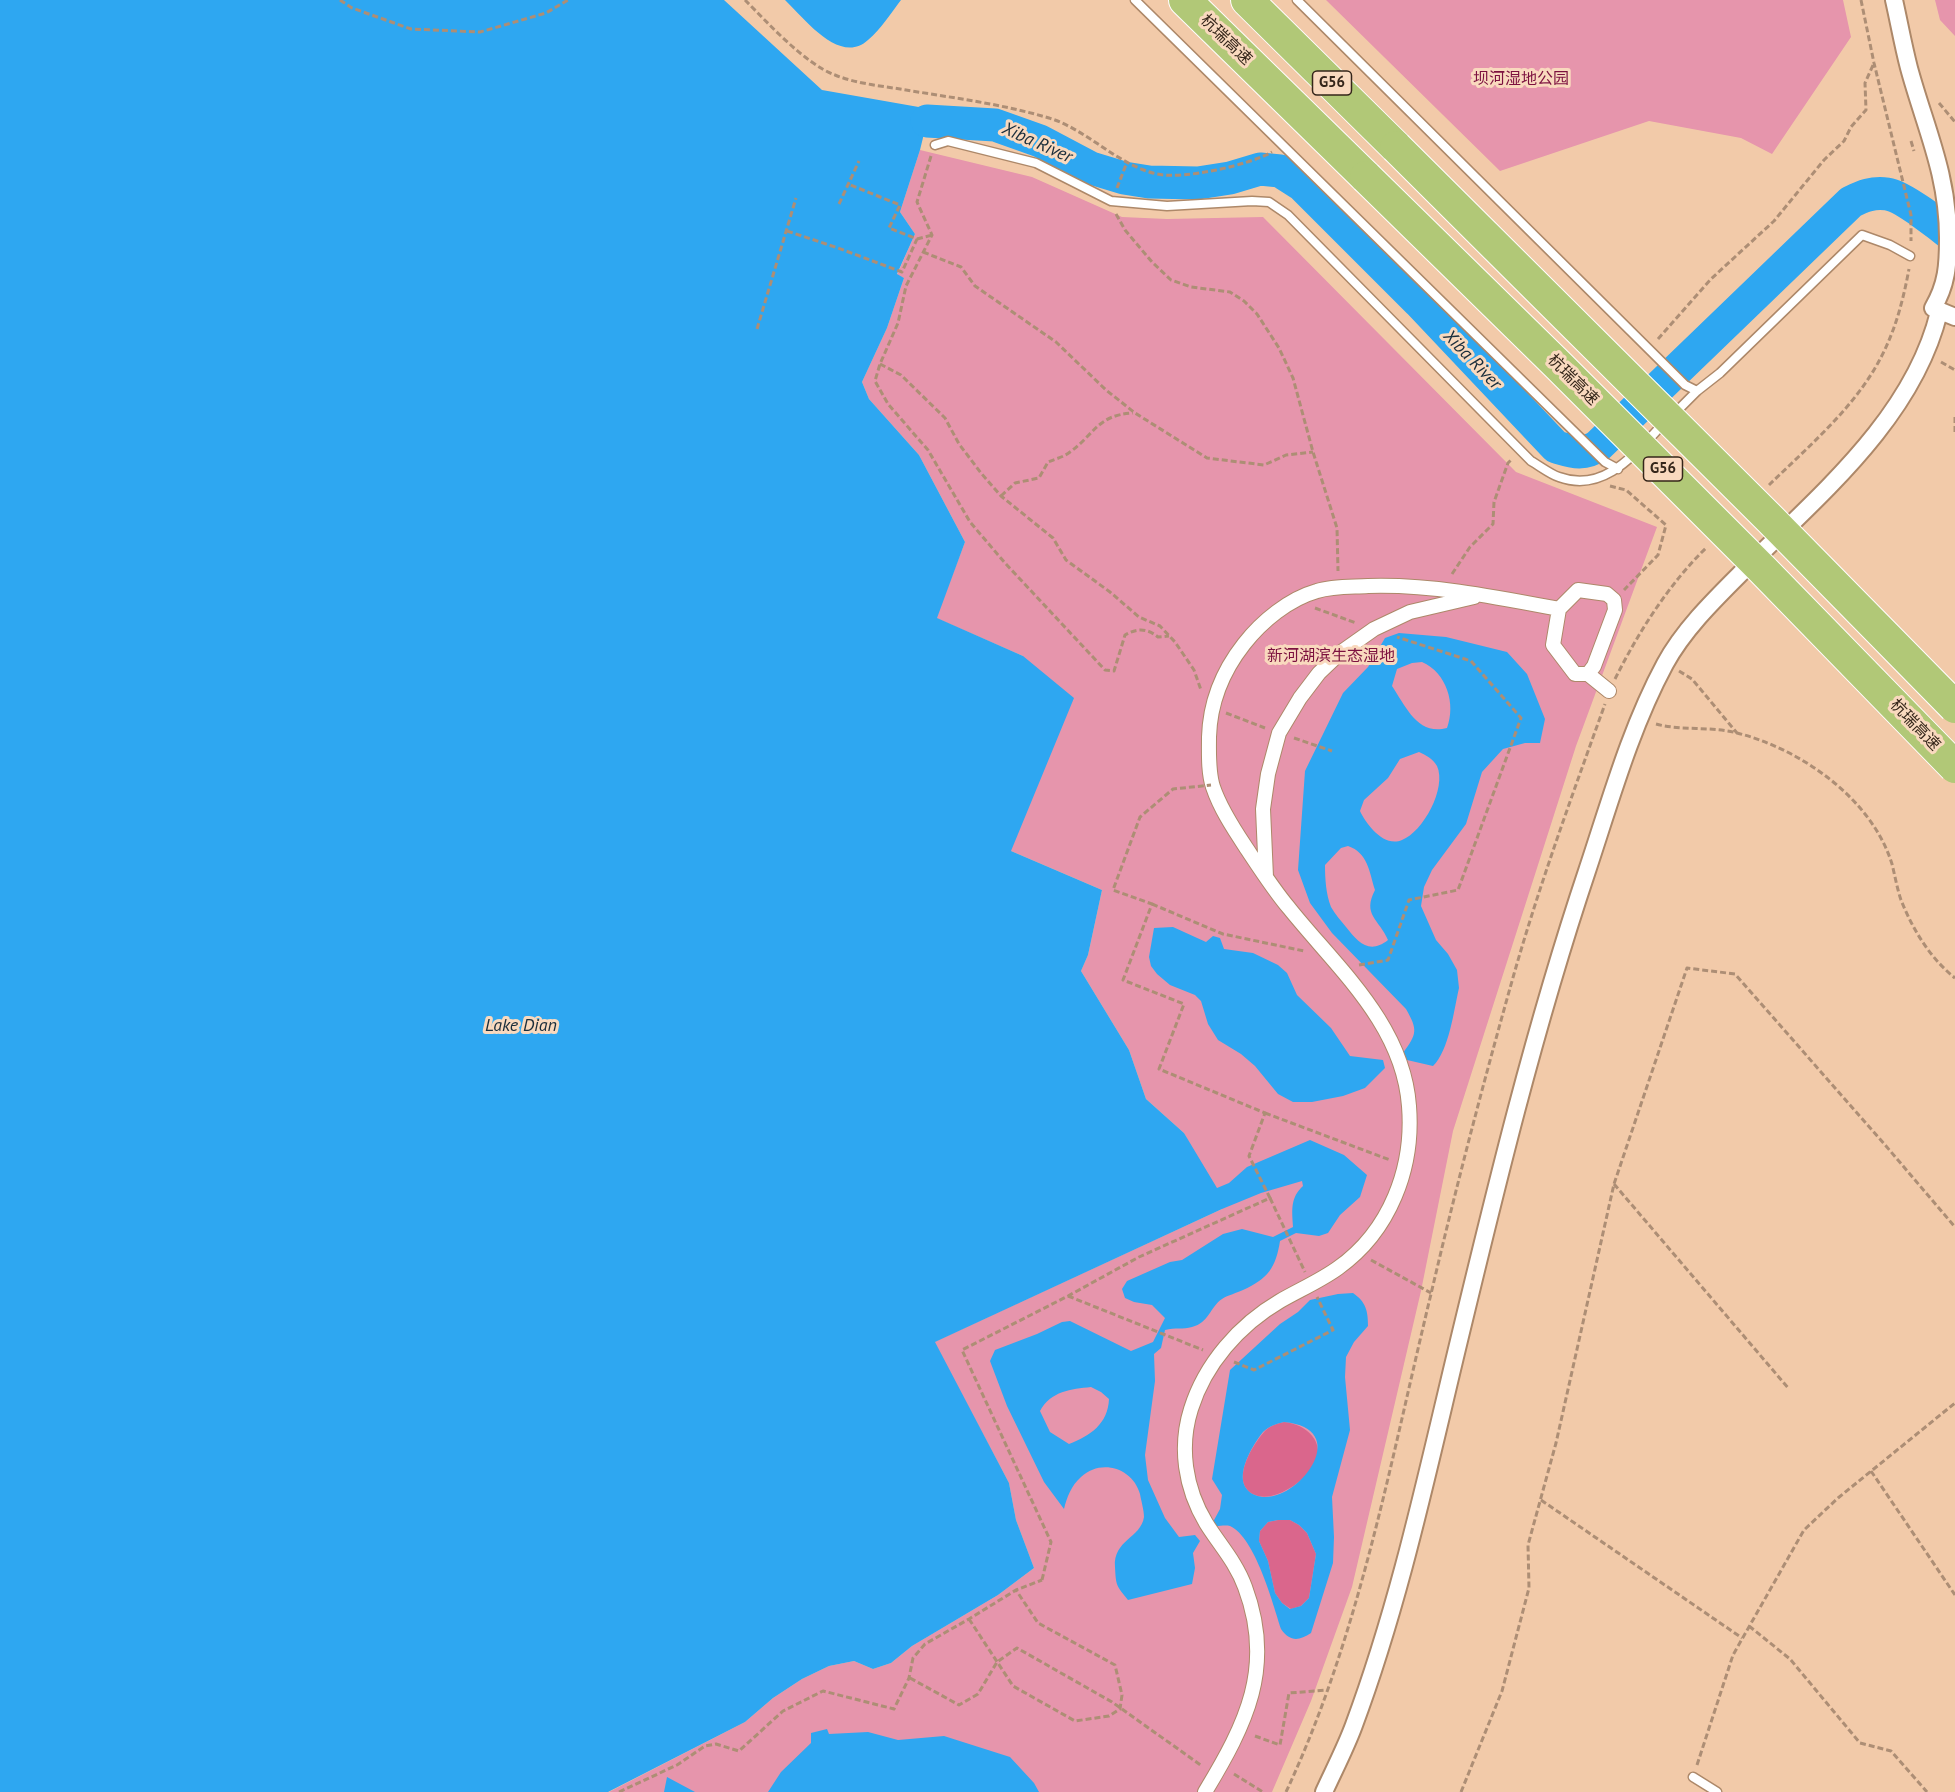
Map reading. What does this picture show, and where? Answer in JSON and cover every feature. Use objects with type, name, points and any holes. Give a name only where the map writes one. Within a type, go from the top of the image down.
[{"type":"highway","name":"杭瑞高速","points":[[1185,0],[1609,416],[1955,767]]},
{"type":"highway","name":"G56","points":[[1247,0],[1778,526],[1955,707]]},
{"type":"street","points":[[1894,0],[1909,68],[1946,192],[1947,275],[1943,291],[1933,308]]},
{"type":"street","points":[[1933,308],[1955,317]]},
{"type":"street","points":[[1324,1792],[1353,1727],[1392,1612],[1526,1072],[1564,937],[1639,719],[1666,662],[1686,632],[1723,591],[1846,468],[1882,424],[1907,389],[1934,334],[1939,312],[1933,308]]},
{"type":"street","points":[[1204,1792],[1242,1727],[1252,1698],[1258,1660],[1256,1627],[1245,1585],[1225,1548],[1206,1523],[1194,1498],[1185,1466],[1185,1437],[1190,1411],[1199,1386],[1217,1355],[1249,1323],[1308,1278],[1339,1268],[1357,1252],[1382,1222],[1397,1194],[1406,1167],[1409,1141],[1409,1103],[1403,1072],[1389,1036],[1365,998],[1288,907],[1266,877],[1206,785],[1209,721],[1212,708],[1221,680],[1251,634],[1293,600],[1319,590],[1404,585],[1482,595],[1559,609]]},
{"type":"street","points":[[1588,675],[1594,666],[1615,610],[1614,600],[1607,594],[1578,590],[1559,609],[1553,645],[1575,674],[1588,675],[1609,691]]},
{"type":"street","points":[[1266,877],[1263,809],[1268,774],[1279,733],[1318,673],[1340,653],[1374,629],[1410,612],[1482,595]]},
{"type":"lane","points":[[1135,0],[1605,462],[1618,469]]},
{"type":"lane","points":[[1297,0],[1648,349],[1685,385],[1697,391]]},
{"type":"lane","points":[[935,145],[948,141],[1036,163],[1113,197],[1167,206],[1269,202],[1288,215],[1531,461],[1560,478],[1590,482],[1618,469],[1862,235],[1890,245],[1910,256]]},
{"type":"lane","points":[[1693,1778],[1717,1792]]},
{"type":"path","points":[[340,0],[352,8],[411,29],[480,32],[546,13],[568,0]]},
{"type":"path","points":[[745,0],[811,61],[834,75],[869,84],[1013,108],[1053,120],[1080,132],[1126,162],[1158,175],[1194,174],[1236,166],[1283,145]]},
{"type":"path","points":[[1861,0],[1911,215],[1911,239]]},
{"type":"path","points":[[1648,349],[1711,279],[1774,221],[1824,160],[1844,141],[1851,127],[1866,110],[1865,83],[1874,63]]},
{"type":"path","points":[[932,235],[917,202],[935,145]]},
{"type":"path","points":[[838,204],[859,161]]},
{"type":"path","points":[[1126,162],[1113,197],[1125,230],[1171,280],[1191,287],[1230,292],[1244,301],[1257,314],[1279,348],[1293,378],[1337,528],[1340,587]]},
{"type":"path","points":[[848,184],[900,205],[889,228],[917,239],[932,235]]},
{"type":"path","points":[[757,329],[796,198]]},
{"type":"path","points":[[786,231],[902,272],[917,239]]},
{"type":"path","points":[[932,235],[906,286],[898,323],[875,381],[888,404],[928,450],[970,522],[1105,670],[1114,671],[1125,635],[1133,630],[1151,631],[1158,637],[1169,636]]},
{"type":"path","points":[[923,252],[961,267],[975,286],[1056,342],[1106,390],[1134,413],[1207,458],[1264,465],[1286,455],[1313,452]]},
{"type":"path","points":[[880,364],[901,375],[945,418],[959,444],[981,473],[1001,496],[1053,538],[1066,560],[1110,592],[1139,618],[1160,626],[1194,670],[1202,693],[1206,684]]},
{"type":"path","points":[[1001,496],[1015,483],[1039,478],[1048,462],[1069,454],[1101,422],[1116,414],[1134,413]]},
{"type":"path","points":[[1955,417],[1955,434]]},
{"type":"path","points":[[1449,578],[1470,547],[1493,524],[1494,502],[1508,463],[1521,451]]},
{"type":"path","points":[[1590,482],[1626,490],[1666,525],[1658,555],[1614,600]]},
{"type":"path","points":[[1293,600],[1471,661],[1521,718],[1458,890],[1409,900],[1389,960],[1341,968]]},
{"type":"path","points":[[1666,662],[1692,679],[1737,733]]},
{"type":"path","points":[[1212,708],[1332,751]]},
{"type":"path","points":[[1639,719],[1663,726],[1737,733],[1812,765],[1845,791],[1872,824],[1891,862],[1900,898],[1919,938],[1942,967],[1955,978]]},
{"type":"path","points":[[1199,776],[1206,785]]},
{"type":"path","points":[[1206,785],[1173,789],[1140,817],[1113,890],[1223,934],[1307,952],[1323,947]]},
{"type":"path","points":[[1152,904],[1123,980],[1184,1004],[1159,1069],[1265,1113],[1394,1162],[1396,1154]]},
{"type":"path","points":[[1461,1792],[1502,1691],[1529,1588],[1528,1545],[1556,1443],[1614,1184],[1687,968],[1735,974],[1955,1227]]},
{"type":"path","points":[[1068,1296],[1254,1370],[1333,1330],[1249,1156],[1265,1113]]},
{"type":"path","points":[[1614,1184],[1789,1389]]},
{"type":"path","points":[[619,1792],[677,1765],[705,1746],[716,1744],[739,1751],[783,1711],[823,1691],[894,1709],[909,1678],[913,1658],[925,1644],[1016,1590],[1042,1580],[1051,1542],[962,1350],[1139,1257],[1270,1197]]},
{"type":"path","points":[[1357,1252],[1431,1293]]},
{"type":"path","points":[[1308,1278],[1314,1268]]},
{"type":"path","points":[[1296,1278],[1308,1278]]},
{"type":"path","points":[[1693,1778],[1733,1655],[1804,1530],[1838,1498],[1955,1403]]},
{"type":"path","points":[[1871,1471],[1955,1595]]},
{"type":"path","points":[[1541,1500],[1742,1639]]},
{"type":"path","points":[[969,1619],[1013,1686],[1075,1720],[1109,1716],[1120,1709],[1122,1695],[1115,1665],[1038,1623],[1016,1590]]},
{"type":"path","points":[[1749,1626],[1790,1659],[1860,1743],[1891,1752],[1927,1792]]},
{"type":"path","points":[[909,1678],[959,1705],[978,1694],[997,1662],[1017,1648],[1112,1702],[1216,1773],[1233,1774],[1263,1792]]},
{"type":"path","points":[[1250,1744],[1255,1735],[1280,1745],[1289,1693],[1327,1690]]},
{"type":"green space","name":"坝河湿地公园","points":[[1326,0],[1843,0],[1851,37],[1772,154],[1741,138],[1649,121],[1500,171]]},
{"type":"green space","points":[[1935,0],[1955,0],[1955,36],[1940,20]]},
{"type":"green space","name":"新河湖滨生态湿地","points":[[920,150],[1032,177],[1122,217],[1167,219],[1263,217],[1516,472],[1657,527],[1576,746],[1453,1131],[1421,1291],[1352,1587],[1311,1701],[1272,1792],[609,1792],[745,1722],[773,1698],[802,1679],[829,1666],[854,1661],[873,1669],[891,1663],[912,1646],[998,1595],[1034,1568],[1016,1520],[1009,1483],[934,1342],[1222,1209],[1184,1133],[1146,1099],[1129,1050],[1081,971],[1088,955],[1102,890],[1011,851],[1023,656],[936,618],[965,542],[919,455],[869,399],[862,382],[887,328],[904,278],[897,275],[915,234],[900,212]]},
{"type":"shaded area","points":[[1284,1422],[1300,1426],[1312,1436],[1318,1449],[1314,1466],[1304,1478],[1280,1493],[1263,1497],[1255,1495],[1247,1490],[1244,1483],[1245,1465],[1253,1447],[1266,1430]]},
{"type":"shaded area","points":[[1290,1520],[1299,1525],[1307,1533],[1316,1554],[1309,1598],[1301,1606],[1291,1609],[1282,1603],[1275,1593],[1268,1561],[1259,1541],[1260,1531],[1268,1522]]},
{"type":"water","name":"Lake Dian","points":[[0,0],[724,0],[822,90],[930,109],[920,150],[900,212],[915,234],[897,274],[904,278],[887,328],[862,382],[869,399],[919,455],[965,542],[937,618],[1023,656],[1074,698],[1011,851],[1102,890],[1088,955],[1081,971],[1129,1050],[1146,1099],[1184,1133],[1217,1188],[1229,1183],[1247,1167],[1310,1140],[1344,1155],[1367,1175],[1360,1197],[1340,1215],[1328,1233],[1319,1236],[1296,1233],[1280,1241],[1276,1258],[1265,1277],[1252,1286],[1222,1299],[1198,1325],[1165,1330],[1161,1348],[1154,1354],[1155,1381],[1145,1455],[1148,1480],[1165,1518],[1179,1537],[1195,1535],[1200,1541],[1193,1553],[1195,1568],[1192,1584],[1128,1600],[1116,1582],[1115,1567],[1118,1551],[1138,1530],[1144,1517],[1136,1485],[1124,1472],[1115,1469],[1107,1467],[1089,1471],[1078,1480],[1070,1492],[1064,1509],[1044,1482],[1007,1406],[990,1361],[995,1350],[1062,1322],[1070,1321],[1131,1351],[1153,1342],[1165,1318],[1152,1305],[1125,1298],[1122,1289],[1127,1281],[1170,1262],[1182,1260],[1223,1234],[1242,1229],[1273,1237],[1293,1227],[1293,1205],[1296,1195],[1303,1186],[1302,1181],[1261,1193],[1222,1209],[935,1342],[1009,1483],[1016,1520],[1034,1568],[998,1595],[912,1646],[891,1663],[873,1669],[854,1661],[829,1666],[802,1679],[773,1698],[745,1722],[608,1792],[0,1792]],"holes":[[[1091,1387],[1109,1399],[1108,1408],[1097,1428],[1091,1433],[1069,1444],[1050,1432],[1040,1411],[1050,1399],[1062,1392],[1076,1389]]]},
{"type":"water","points":[[785,0],[901,0],[882,26],[868,40],[857,46],[846,47],[834,44],[823,36]]},
{"type":"water","points":[[1399,633],[1446,637],[1507,652],[1527,674],[1545,719],[1540,743],[1525,743],[1503,749],[1482,772],[1466,824],[1432,870],[1424,887],[1421,906],[1436,940],[1448,954],[1457,970],[1459,988],[1447,1041],[1439,1059],[1433,1066],[1407,1060],[1403,1053],[1411,1041],[1414,1027],[1406,1009],[1332,933],[1310,903],[1298,870],[1305,771],[1343,693],[1368,667],[1385,638]],"holes":[[[1422,662],[1438,674],[1447,690],[1450,699],[1450,719],[1447,728],[1428,728],[1421,724],[1408,711],[1392,686],[1397,669]],[[1419,752],[1429,757],[1437,766],[1439,786],[1431,808],[1418,828],[1402,840],[1395,842],[1382,838],[1376,833],[1360,811],[1364,800],[1388,778],[1400,759]],[[1348,846],[1355,849],[1367,864],[1375,890],[1371,898],[1371,911],[1388,940],[1381,944],[1364,945],[1350,932],[1331,907],[1326,886],[1325,865],[1341,848]]]},
{"type":"water","points":[[1173,927],[1206,942],[1213,936],[1220,938],[1224,949],[1253,953],[1278,965],[1287,973],[1297,995],[1331,1028],[1350,1056],[1383,1060],[1385,1068],[1365,1088],[1343,1096],[1312,1102],[1293,1102],[1278,1094],[1255,1066],[1218,1040],[1208,1024],[1201,1001],[1195,995],[1170,985],[1151,966],[1149,957],[1154,928]]},
{"type":"water","points":[[1353,1293],[1361,1300],[1367,1311],[1368,1326],[1354,1342],[1346,1357],[1345,1377],[1350,1430],[1332,1497],[1333,1563],[1311,1633],[1303,1638],[1295,1639],[1281,1629],[1262,1572],[1247,1543],[1230,1526],[1216,1526],[1213,1522],[1220,1509],[1222,1495],[1212,1479],[1230,1370],[1310,1300]],"holes":[[[1284,1422],[1306,1428],[1316,1439],[1317,1452],[1311,1467],[1300,1481],[1286,1491],[1270,1497],[1255,1495],[1247,1490],[1244,1483],[1243,1474],[1248,1456],[1263,1432]],[[1290,1520],[1299,1525],[1307,1533],[1316,1554],[1309,1598],[1301,1606],[1290,1609],[1275,1593],[1268,1561],[1259,1541],[1260,1531],[1268,1522]]]},
{"type":"water","points":[[827,1729],[829,1734],[868,1732],[898,1740],[944,1736],[1010,1757],[1034,1783],[1039,1792],[768,1792],[781,1772],[811,1743],[811,1733]]},
{"type":"water","points":[[667,1777],[695,1792],[664,1792]]},
{"type":"waterway","name":"Xiba River","points":[[927,121],[995,125],[1040,141],[1091,168],[1124,178],[1149,182],[1198,183],[1230,178],[1260,169],[1280,171],[1302,185],[1419,302],[1556,447],[1573,451],[1588,451],[1599,445],[1851,202],[1873,194],[1894,196],[1922,213],[1955,238]]}]
